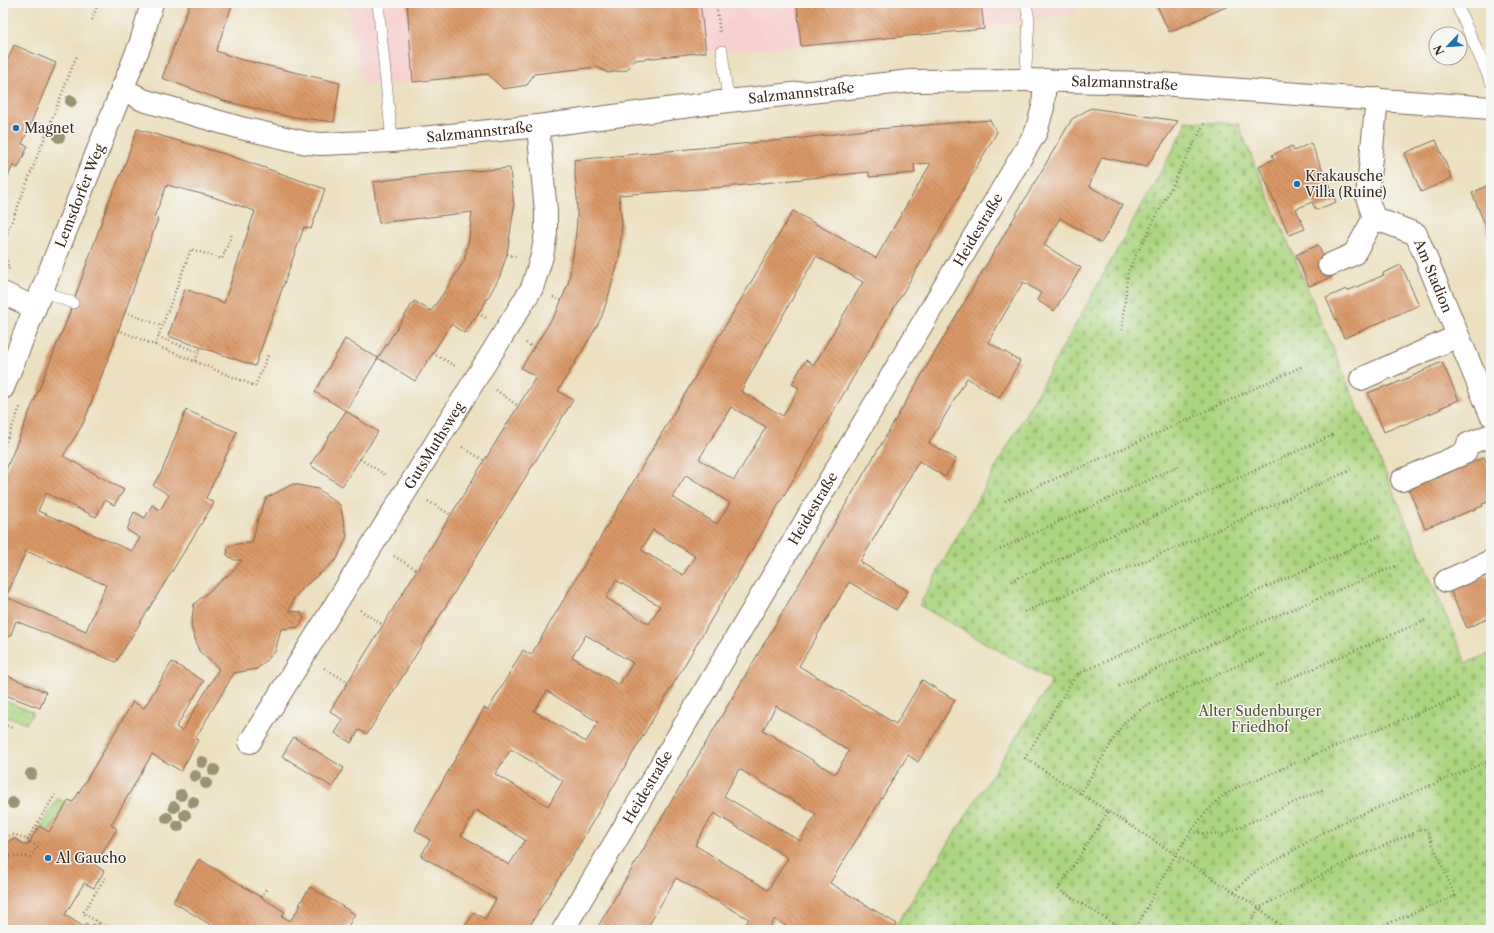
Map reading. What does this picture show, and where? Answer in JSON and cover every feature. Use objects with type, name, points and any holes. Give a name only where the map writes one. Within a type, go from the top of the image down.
[{"type":"street","name":"Lemsdorfer Weg","points":[[3,388],[141,42],[152,3]]},
{"type":"street","name":"Salzmannstraße","points":[[122,88],[143,100],[241,128],[307,143],[321,144],[392,141],[538,126],[728,101],[911,81],[1035,80],[1146,83],[1491,108]]},
{"type":"street","name":"Heidestraße","points":[[563,930],[1036,132],[1043,110],[1035,80]]},
{"type":"street","points":[[1329,265],[1354,254],[1374,218],[1367,197],[1377,99]]},
{"type":"street","name":"GutsMuthsweg","points":[[250,742],[532,288],[542,256],[546,233],[546,212],[538,126]]},
{"type":"street","name":"Am Stadion","points":[[1374,218],[1416,234],[1491,415]]},
{"type":"street","points":[[7,285],[38,300]]},
{"type":"street","points":[[1361,379],[1458,336]]},
{"type":"street","points":[[1402,480],[1465,453],[1468,444],[1491,435]]},
{"type":"street","points":[[1446,581],[1491,561]]},
{"type":"lane","points":[[378,3],[392,141]]},
{"type":"lane","points":[[1026,3],[1035,80]]},
{"type":"lane","points":[[1456,3],[1491,82]]},
{"type":"lane","points":[[722,51],[728,101]]},
{"type":"lane","points":[[38,300],[73,303]]},
{"type":"path","points":[[92,20],[98,3]]},
{"type":"path","points":[[716,3],[722,51]]},
{"type":"path","points":[[7,285],[3,245],[77,54]]},
{"type":"path","points":[[1122,330],[1128,271],[1205,122]]},
{"type":"path","points":[[155,345],[190,249],[222,259],[232,234]]},
{"type":"path","points":[[125,312],[162,326]]},
{"type":"path","points":[[118,330],[255,386],[268,355]]},
{"type":"path","points":[[158,337],[198,352]]},
{"type":"path","points":[[194,361],[200,348]]},
{"type":"path","points":[[433,353],[459,368]]},
{"type":"path","points":[[1005,501],[1166,430],[1303,366]]},
{"type":"path","points":[[494,390],[518,406]]},
{"type":"path","points":[[1011,581],[1335,434]]},
{"type":"path","points":[[458,444],[485,461]]},
{"type":"path","points":[[360,459],[392,479]]},
{"type":"path","points":[[1000,549],[1181,465]]},
{"type":"path","points":[[1024,612],[1211,533],[1351,470]]},
{"type":"path","points":[[423,498],[451,515]]},
{"type":"path","points":[[1286,930],[1259,908],[1026,758],[1076,675],[1380,536]]},
{"type":"path","points":[[392,555],[417,570]]},
{"type":"path","points":[[1119,686],[1252,626],[1398,565]]},
{"type":"path","points":[[357,609],[383,625]]},
{"type":"path","points":[[1277,684],[1426,620]]},
{"type":"path","points":[[1080,794],[1125,721],[1138,711],[1264,654]]},
{"type":"path","points":[[319,664],[348,682]]},
{"type":"path","points":[[1135,930],[1175,855],[1198,822],[1219,799],[1231,791],[1309,757],[1461,696]]},
{"type":"path","points":[[3,724],[14,729]]},
{"type":"path","points":[[1234,892],[1252,874],[1339,824],[1491,760]]},
{"type":"path","points":[[1191,832],[1222,835],[1324,789]]},
{"type":"path","points":[[27,840],[55,795]]},
{"type":"path","points":[[1108,812],[1058,889],[1124,930]]},
{"type":"path","points":[[1246,930],[1259,908],[1354,858],[1426,828],[1455,896],[1384,925],[1380,930]]},
{"type":"path","points":[[3,841],[6,836],[19,836],[39,847],[30,857],[7,856],[3,859]]},
{"type":"path","points":[[106,876],[83,913],[110,930]]},
{"type":"path","points":[[261,897],[267,888]]},
{"type":"shaded area","points":[[346,3],[1075,3],[1079,12],[984,29],[801,46],[706,52],[635,60],[627,70],[608,73],[597,67],[535,74],[527,85],[503,89],[488,74],[387,85],[362,84]]},
{"type":"green space","name":"Alter Sudenburger Friedhof","points":[[1185,121],[1239,124],[1466,663],[1491,653],[1491,930],[893,930],[1052,681],[919,605],[1184,130]]},
{"type":"green space","points":[[3,700],[33,712],[26,724],[15,719],[3,717]]},
{"type":"green space","points":[[58,798],[66,803],[49,831],[41,826]]},
{"type":"building","points":[[190,3],[233,3],[216,51],[239,59],[340,83],[334,122],[286,116],[224,101],[162,78]]},
{"type":"building","points":[[407,3],[700,3],[706,52],[635,60],[627,70],[608,73],[597,67],[534,74],[527,85],[503,89],[488,74],[413,82]]},
{"type":"building","points":[[797,3],[981,3],[984,29],[801,46]]},
{"type":"building","points":[[1156,3],[1235,3],[1169,32]]},
{"type":"building","name":"Magnet","points":[[14,45],[56,63],[22,144],[28,146],[18,168],[13,165],[3,188],[3,71]]},
{"type":"building","points":[[1091,108],[1178,121],[1146,167],[1102,157],[1089,186],[1122,205],[1112,225],[1101,243],[1060,218],[1044,245],[1081,268],[1054,311],[1037,300],[1041,293],[1023,282],[988,342],[1020,361],[999,398],[967,378],[929,443],[956,459],[945,477],[919,461],[860,562],[908,591],[896,610],[849,582],[799,666],[896,724],[922,680],[955,700],[918,762],[908,755],[830,883],[897,924],[893,930],[792,930],[775,919],[768,930],[742,930],[749,919],[676,878],[646,930],[596,930],[1072,119]],"holes":[[[776,706],[849,751],[835,774],[763,730]],[[739,769],[816,814],[800,841],[724,796]],[[714,813],[788,858],[768,890],[695,845]]]},
{"type":"building","points":[[990,120],[997,132],[579,845],[527,930],[463,930],[474,912],[485,919],[496,899],[421,856],[430,840],[415,830],[484,708],[488,710],[523,650],[531,655],[793,211],[876,258],[931,163],[914,164],[915,173],[869,177],[869,172],[725,187],[619,195],[622,224],[619,259],[608,297],[602,316],[593,333],[558,391],[573,400],[367,734],[359,730],[351,743],[335,733],[343,720],[330,711],[536,377],[521,368],[557,311],[568,284],[575,243],[577,220],[574,160],[804,138],[865,130]],"holes":[[[816,256],[863,282],[814,365],[806,360],[800,369],[792,384],[799,388],[783,416],[741,391]],[[731,407],[766,427],[734,480],[699,459]],[[686,475],[730,503],[717,524],[672,497]],[[653,530],[695,556],[683,575],[641,550]],[[616,580],[660,606],[649,624],[606,598]],[[586,635],[633,663],[619,685],[572,657]],[[547,691],[598,722],[586,742],[534,711]],[[511,749],[563,781],[548,806],[495,774]],[[476,810],[525,840],[509,865],[461,835]]]},
{"type":"building","points":[[137,129],[228,155],[325,189],[311,229],[304,227],[255,366],[168,336],[185,289],[224,303],[255,211],[213,197],[167,185],[154,217],[158,219],[111,351],[83,424],[63,456],[124,490],[114,505],[105,500],[96,517],[46,493],[38,511],[132,551],[140,538],[127,530],[134,512],[145,518],[152,505],[160,510],[169,495],[153,485],[162,471],[186,410],[237,432],[206,498],[214,503],[116,662],[16,621],[10,637],[3,634],[3,477],[67,320],[109,201],[123,170]],"holes":[[[26,551],[106,585],[86,631],[6,597]]]},
{"type":"building","points":[[1436,140],[1452,178],[1421,192],[1405,153]]},
{"type":"building","name":"Krakausche Villa (Ruine)","points":[[1311,143],[1336,202],[1316,210],[1312,202],[1296,209],[1305,229],[1289,235],[1259,166],[1274,159],[1272,155],[1292,146],[1294,151]]},
{"type":"building","points":[[510,168],[514,207],[507,254],[500,276],[484,305],[464,333],[451,324],[415,381],[378,358],[414,301],[431,311],[451,282],[464,261],[469,238],[472,212],[379,223],[373,182],[426,175]]},
{"type":"building","points":[[1491,184],[1491,239],[1472,193]]},
{"type":"building","points":[[1318,245],[1332,277],[1309,286],[1296,255]]},
{"type":"building","points":[[1401,265],[1419,305],[1344,338],[1326,298],[1346,289],[1347,291],[1384,275],[1383,273]]},
{"type":"building","points":[[345,339],[378,358],[346,411],[315,392]]},
{"type":"building","points":[[1442,362],[1459,400],[1440,408],[1441,409],[1384,432],[1368,393],[1386,386],[1387,387]]},
{"type":"building","points":[[346,411],[378,432],[342,486],[310,465]]},
{"type":"building","points":[[1484,457],[1491,474],[1491,501],[1482,504],[1483,506],[1425,528],[1408,488],[1428,480],[1428,482]]},
{"type":"building","points":[[293,484],[318,489],[340,505],[347,536],[337,559],[306,585],[294,598],[289,611],[301,612],[304,618],[299,627],[281,629],[275,652],[257,669],[234,673],[195,739],[198,740],[181,771],[152,754],[111,825],[117,829],[95,865],[104,871],[94,888],[84,883],[65,915],[84,927],[86,923],[91,927],[93,924],[102,930],[3,930],[3,852],[10,840],[15,839],[27,846],[39,826],[49,832],[69,800],[73,802],[133,702],[144,708],[172,662],[204,681],[176,727],[182,731],[219,669],[199,651],[191,626],[194,604],[234,570],[242,560],[234,560],[227,555],[228,547],[236,544],[252,543],[258,519],[266,498]]},
{"type":"building","points":[[1491,574],[1491,619],[1488,621],[1487,619],[1467,628],[1450,590]]},
{"type":"building","points":[[3,674],[46,692],[40,708],[3,694]]},
{"type":"building","points":[[294,737],[344,768],[332,787],[282,756]]},
{"type":"building","points":[[199,859],[285,912],[282,916],[290,921],[301,905],[299,905],[310,887],[355,914],[346,930],[208,930],[211,925],[173,902]]},
{"type":"place","name":"Magnet","points":[[16,128]]},
{"type":"place","name":"Krakausche Villa (Ruine)","points":[[1297,184]]},
{"type":"place","name":"Al Gaucho","points":[[48,858]]}]
